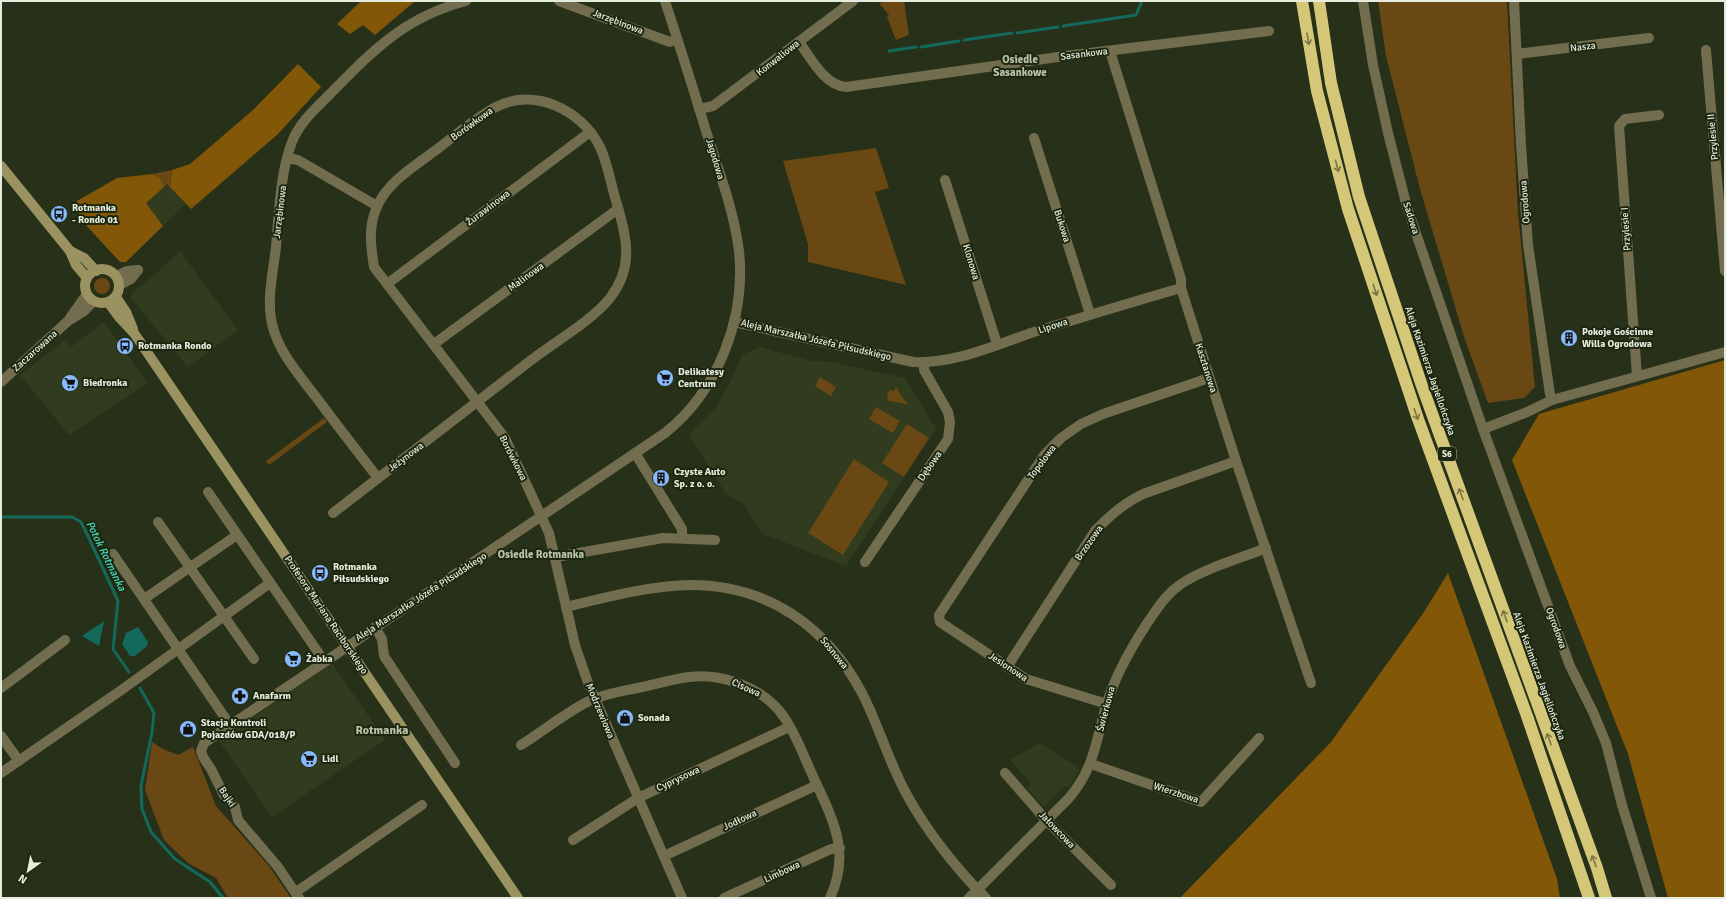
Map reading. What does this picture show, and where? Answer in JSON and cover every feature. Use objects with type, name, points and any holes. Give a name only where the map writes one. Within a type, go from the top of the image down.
[{"type":"highway","name":"S6","points":[[1302,1],[1317,91],[1348,209],[1418,419],[1527,716],[1589,898]]},
{"type":"highway","name":"Aleja Kazimierza Jagiellończyka","points":[[1319,1],[1331,84],[1359,198],[1422,386],[1597,868],[1606,898]]},
{"type":"main road","points":[[1,166],[70,251],[76,265],[87,278],[86,289],[91,298],[112,299],[117,280],[107,270],[96,271],[87,278]]},
{"type":"main road","points":[[70,251],[84,258],[96,271]]},
{"type":"main road","name":"Profesora Mariana Raciborskiego","points":[[112,299],[118,317],[134,333],[290,560],[346,646],[518,898]]},
{"type":"street","name":"Jarzębinowa","points":[[378,478],[287,359],[273,329],[270,293],[287,158],[298,130],[309,116],[368,56],[391,36],[417,20],[438,10],[466,1]]},
{"type":"street","name":"Jarzębinowa","points":[[559,1],[670,42],[677,39]]},
{"type":"street","name":"Jagodowa","points":[[665,1],[730,210],[737,240],[740,286],[734,322]]},
{"type":"street","name":"Konwaliowa","points":[[699,108],[713,106],[853,1]]},
{"type":"street","name":"Sadowa","points":[[1363,1],[1373,65],[1388,134],[1407,207],[1483,429]]},
{"type":"street","name":"Ogrodowa","points":[[1514,1],[1528,245],[1552,400]]},
{"type":"street","name":"Sasankowa","points":[[799,42],[829,81],[837,85],[846,86],[1269,31]]},
{"type":"street","name":"Nasza","points":[[1517,54],[1649,38]]},
{"type":"street","name":"Przylesie II","points":[[1706,50],[1725,271]]},
{"type":"street","name":"Kasztanowa","points":[[1110,51],[1181,279],[1181,288],[1236,461],[1311,683]]},
{"type":"street","name":"Borówkowa","points":[[478,402],[599,309],[610,298],[618,285],[628,256],[626,232],[600,147],[590,132],[579,120],[566,110],[550,103],[534,99],[496,106],[402,176],[384,195],[377,206],[372,221],[370,236],[374,267],[505,438],[542,517]]},
{"type":"street","name":"Przylesie I","points":[[1637,376],[1619,126],[1625,119],[1659,115]]},
{"type":"street","name":"Żurawinowa","points":[[387,284],[590,132]]},
{"type":"street","name":"Bukowa","points":[[1034,138],[1090,314]]},
{"type":"street","points":[[287,158],[298,160],[377,206]]},
{"type":"street","name":"Klonowa","points":[[945,180],[997,344]]},
{"type":"street","name":"Malinowa","points":[[434,344],[618,209]]},
{"type":"street","name":"Lipowa","points":[[924,362],[958,358],[1090,314],[1181,288]]},
{"type":"street","name":"Zaczarowana","points":[[1,382],[91,298]]},
{"type":"street","name":"Aleja Marszałka Józefa Piłsudskiego","points":[[346,646],[542,517],[668,430],[695,403],[719,365],[734,322],[913,362],[924,362]]},
{"type":"street","points":[[1483,429],[1525,414],[1552,400],[1725,352]]},
{"type":"street","name":"Dębowa","points":[[865,562],[948,439],[949,417],[924,370],[924,362]]},
{"type":"street","name":"Topolowa","points":[[940,622],[939,615],[1039,463],[1053,446],[1081,424],[1103,414],[1210,378]]},
{"type":"street","name":"Jeżynowa","points":[[334,513],[478,402]]},
{"type":"street","name":"Ogrodowa","points":[[1483,429],[1570,666],[1593,712],[1606,743],[1622,805],[1651,898]]},
{"type":"street","points":[[634,453],[682,529],[682,538]]},
{"type":"street","name":"Brzozowa","points":[[1007,667],[1095,531],[1114,512],[1143,494],[1236,461]]},
{"type":"street","points":[[208,492],[324,661]]},
{"type":"street","name":"Modrzewiowa","points":[[542,517],[549,533],[556,557],[578,655],[594,699],[682,898]]},
{"type":"street","points":[[158,522],[254,659]]},
{"type":"street","points":[[144,599],[237,534]]},
{"type":"street","points":[[556,557],[663,538],[715,540]]},
{"type":"street","name":"Świerkowa","points":[[969,898],[1076,790],[1091,764],[1107,704],[1115,679],[1123,661],[1168,594],[1192,578],[1266,548]]},
{"type":"street","points":[[113,554],[230,725]]},
{"type":"street","points":[[1,773],[270,583]]},
{"type":"street","name":"Sosnowa","points":[[566,607],[659,588],[691,585],[727,589],[755,596],[784,608],[803,621],[824,639],[847,668],[862,694],[910,801],[963,875],[986,898]]},
{"type":"street","name":"Jesionowa","points":[[940,622],[1033,683],[1107,704]]},
{"type":"street","points":[[375,627],[382,639],[384,656],[455,763]]},
{"type":"street","points":[[1,688],[65,640]]},
{"type":"street","name":"Bajki","points":[[346,646],[204,743],[201,751],[203,757],[224,794],[235,807],[238,820],[278,867],[297,895],[422,805]]},
{"type":"street","name":"Cisowa","points":[[521,746],[594,699],[690,677],[724,680],[752,689],[764,696],[776,707],[789,727],[831,816],[840,848],[838,879],[830,898]]},
{"type":"street","name":"Cyprysowa","points":[[573,840],[638,798],[789,727]]},
{"type":"street","points":[[1,736],[19,761]]},
{"type":"street","name":"Wierzbowa","points":[[1091,764],[1201,802],[1259,738]]},
{"type":"street","name":"Jałowcowa","points":[[1005,772],[1046,820],[1111,886]]},
{"type":"street","name":"Jodłowa","points":[[664,856],[817,785]]},
{"type":"street","name":"Limbowa","points":[[724,898],[831,849],[840,848]]},
{"type":"shaded area","points":[[361,1],[415,1],[375,35],[363,25],[350,34],[337,24]]},
{"type":"shaded area","points":[[904,1],[909,35],[896,40],[887,17],[889,15],[879,3]]},
{"type":"shaded area","points":[[1378,1],[1507,1],[1518,213],[1535,387],[1524,398],[1488,403],[1465,340],[1420,189],[1386,56]]},
{"type":"shaded area","points":[[298,64],[321,87],[277,135],[191,209],[170,187],[172,170],[190,164],[253,110]]},
{"type":"shaded area","points":[[876,148],[889,188],[875,192],[906,285],[808,262],[808,244],[783,161]]},
{"type":"shaded area","points":[[172,170],[170,187],[167,184],[164,187],[160,179],[153,174]]},
{"type":"shaded area","points":[[153,174],[160,179],[164,187],[146,203],[163,226],[126,262],[120,262],[84,223],[77,210],[77,201],[117,178]]},
{"type":"shaded area","points":[[167,184],[186,204],[163,226],[145,203]]},
{"type":"shaded area","points":[[180,251],[238,330],[188,367],[131,298],[131,294],[139,287],[140,288]]},
{"type":"shaded area","points":[[99,278],[105,278],[110,283],[108,292],[105,294],[99,294],[94,289],[94,283]]},
{"type":"shaded area","points":[[104,322],[148,383],[69,435],[20,375],[65,340],[71,347]]},
{"type":"shaded area","points":[[760,347],[811,361],[831,362],[905,378],[936,429],[846,566],[763,534],[743,503],[726,494],[689,435],[715,408],[731,380],[742,355]]},
{"type":"shaded area","points":[[1725,360],[1725,898],[1668,898],[1628,754],[1512,460],[1539,414]]},
{"type":"shaded area","points":[[820,377],[836,387],[831,396],[815,386]]},
{"type":"shaded area","points":[[896,387],[904,400],[907,402],[906,405],[903,403],[888,401],[887,393],[890,390],[894,391]]},
{"type":"shaded area","points":[[876,407],[900,421],[893,433],[869,419]]},
{"type":"shaded area","points":[[324,418],[327,422],[269,465],[266,461]]},
{"type":"shaded area","points":[[907,424],[929,438],[904,477],[882,463]]},
{"type":"shaded area","points":[[854,459],[889,482],[843,555],[808,533]]},
{"type":"shaded area","points":[[1448,573],[1557,879],[1560,898],[1180,898],[1331,742],[1424,612]]},
{"type":"shaded area","points":[[332,663],[385,740],[272,817],[219,741]]},
{"type":"shaded area","points":[[152,742],[163,749],[178,755],[193,747],[216,806],[269,866],[291,898],[228,898],[216,878],[188,863],[164,840],[145,790]]},
{"type":"shaded area","points":[[1040,743],[1078,767],[1079,771],[1069,786],[1063,787],[1044,807],[1026,787],[1031,783],[1010,760]]},
{"type":"water","points":[[104,621],[99,646],[82,636]]},
{"type":"water","points":[[138,627],[148,642],[147,646],[135,656],[130,656],[122,644],[126,633]]},
{"type":"waterway","points":[[1063,26],[1136,15],[1142,1]]},
{"type":"waterway","points":[[1017,33],[1058,27]]},
{"type":"waterway","points":[[964,40],[1012,33]]},
{"type":"waterway","points":[[921,47],[959,41]]},
{"type":"waterway","points":[[889,51],[916,47]]},
{"type":"waterway","name":"Potok Rotmanka","points":[[1,517],[72,517],[81,522],[118,601],[113,649],[129,672]]},
{"type":"waterway","name":"Potok Rotmanka","points":[[140,688],[154,713],[152,732],[141,786],[142,809],[151,832],[175,859],[210,882],[223,898]]},
{"type":"place","name":"Rotmanka - Rondo 01","points":[[59,214]]},
{"type":"place","name":"Pokoje Gościnne Willa Ogrodowa","points":[[1569,338]]},
{"type":"place","name":"Rotmanka Rondo","points":[[125,346]]},
{"type":"place","name":"Delikatesy Centrum","points":[[665,378]]},
{"type":"place","name":"Biedronka","points":[[70,383]]},
{"type":"place","name":"Czyste Auto Sp. z o. o.","points":[[661,478]]},
{"type":"place","name":"Rotmanka Piłsudskiego","points":[[320,573]]},
{"type":"place","name":"Żabka","points":[[293,659]]},
{"type":"place","name":"Anafarm","points":[[240,696]]},
{"type":"place","name":"Sonada","points":[[625,718]]},
{"type":"place","name":"Stacja Kontroli Pojazdów GDA/018/P","points":[[188,729]]},
{"type":"place","name":"Lidl","points":[[309,759]]},
{"type":"district","name":"Osiedle Sasankowe","points":[[1020,65]]},
{"type":"district","name":"Osiedle Rotmanka","points":[[541,554]]},
{"type":"district","name":"Rotmanka","points":[[382,730]]}]
